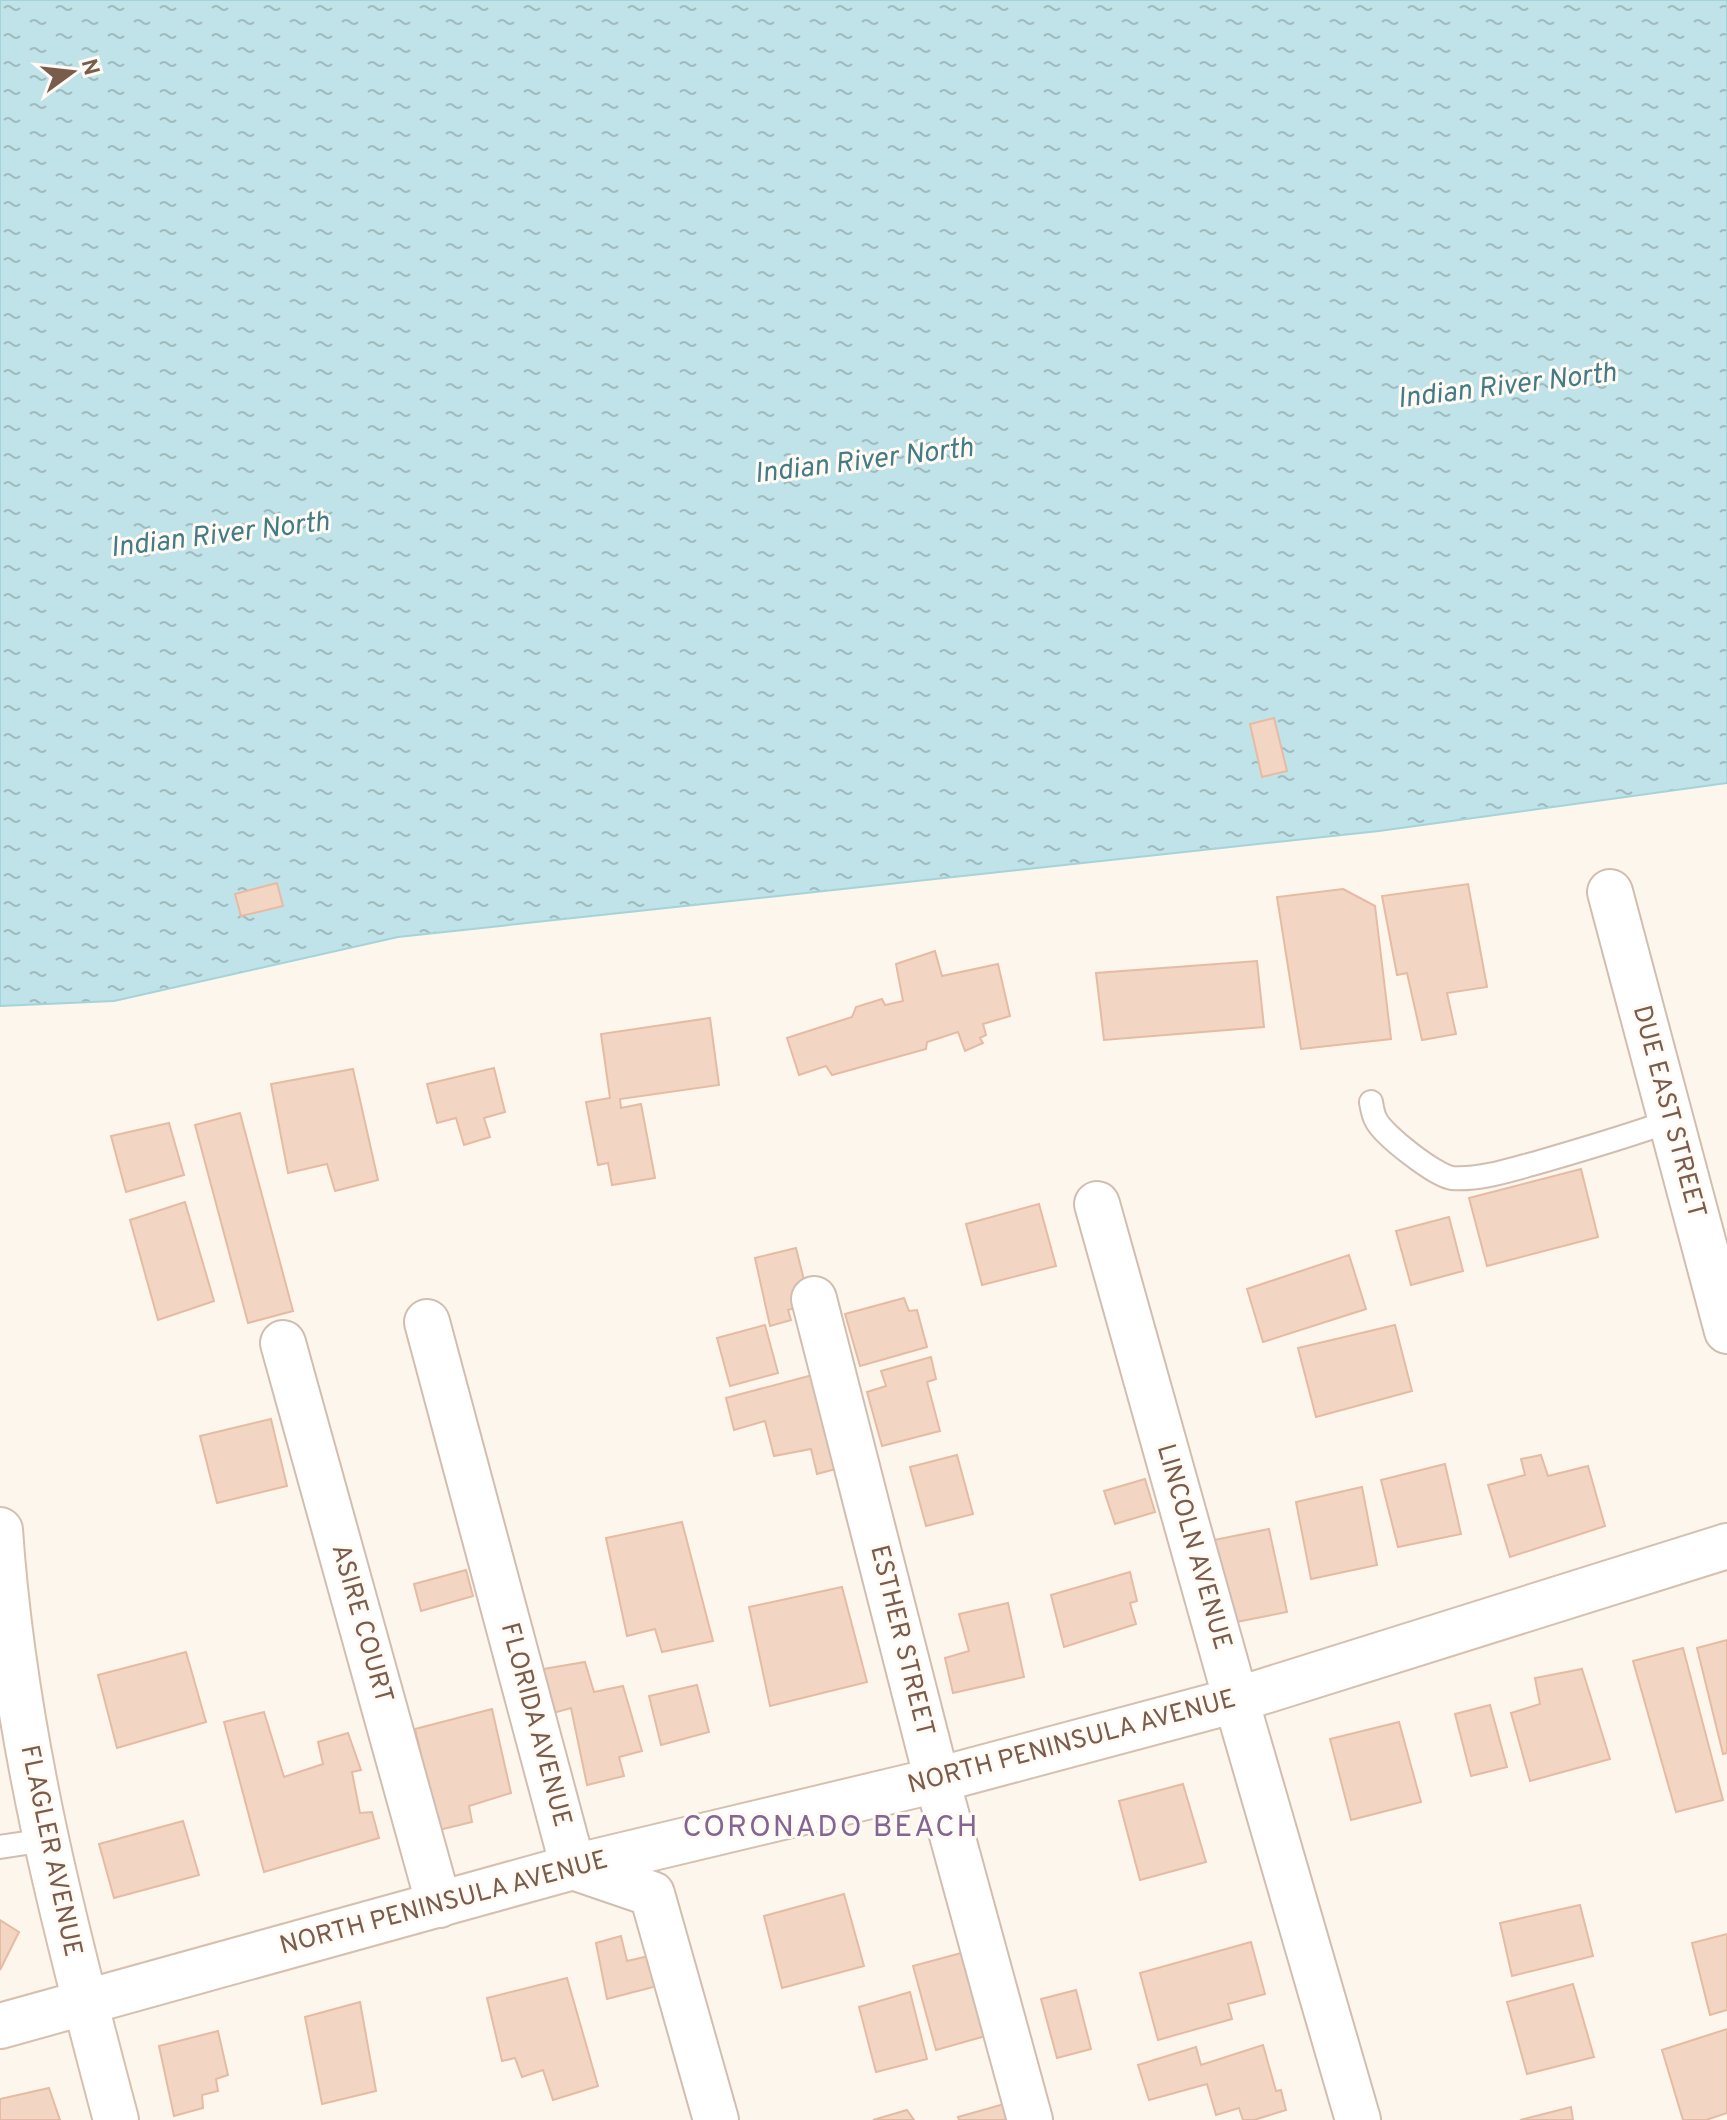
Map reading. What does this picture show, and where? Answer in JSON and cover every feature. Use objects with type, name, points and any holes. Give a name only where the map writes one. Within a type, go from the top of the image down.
[{"type":"street","name":"DUE EAST STREET","points":[[1610,892],[1670,1121],[1711,1208],[1727,1331]]},
{"type":"street","name":"LINCOLN AVENUE","points":[[1097,1204],[1358,2120]]},
{"type":"street","name":"ESTHER STREET","points":[[814,1299],[937,1780],[1030,2120]]},
{"type":"street","name":"FLORIDA AVENUE","points":[[427,1322],[573,1867]]},
{"type":"street","name":"ASIRE COURT","points":[[283,1343],[439,1905]]},
{"type":"street","name":"FLAGLER AVENUE","points":[[0,1530],[8,1682],[116,2120]]},
{"type":"street","name":"NORTH PENINSULA AVENUE","points":[[0,2026],[573,1867],[937,1780],[1236,1700],[1727,1546]]},
{"type":"street","points":[[573,1867],[652,1894],[716,2120]]},
{"type":"lane","points":[[1371,1102],[1376,1121],[1399,1145],[1448,1178],[1470,1178],[1513,1169],[1601,1145],[1670,1121]]},
{"type":"lane","points":[[0,1847],[46,1840]]},
{"type":"water","name":"Indian River North","points":[[0,0],[1727,0],[1727,783],[1379,831],[398,937],[114,1001],[0,1006]]},
{"type":"building","points":[[1274,718],[1287,771],[1262,777],[1250,724]]},
{"type":"building","points":[[277,883],[283,906],[241,916],[235,894]]},
{"type":"building","points":[[1468,884],[1487,987],[1447,993],[1456,1034],[1422,1040],[1407,973],[1397,975],[1382,896]]},
{"type":"building","points":[[1343,889],[1375,906],[1391,1039],[1301,1049],[1277,897]]},
{"type":"building","points":[[935,951],[942,976],[998,964],[1010,1016],[983,1024],[986,1035],[980,1038],[983,1043],[965,1051],[958,1032],[927,1042],[926,1049],[832,1075],[826,1066],[799,1075],[787,1038],[852,1017],[856,1007],[882,999],[885,1005],[903,1001],[896,964]]},
{"type":"building","points":[[1257,961],[1264,1027],[1104,1040],[1096,973]]},
{"type":"building","points":[[710,1018],[719,1085],[620,1099],[621,1108],[641,1104],[655,1178],[612,1185],[608,1163],[598,1165],[586,1102],[610,1098],[601,1034]]},
{"type":"building","points":[[494,1068],[505,1112],[484,1118],[490,1137],[464,1145],[456,1118],[437,1123],[427,1084]]},
{"type":"building","points":[[353,1069],[378,1180],[335,1191],[327,1164],[288,1173],[271,1084]]},
{"type":"building","points":[[240,1113],[293,1311],[248,1323],[195,1125]]},
{"type":"building","points":[[169,1123],[184,1175],[126,1192],[111,1136]]},
{"type":"building","points":[[1581,1169],[1598,1237],[1487,1266],[1469,1198]]},
{"type":"building","points":[[185,1202],[214,1301],[158,1320],[130,1220]]},
{"type":"building","points":[[1039,1204],[1056,1266],[982,1285],[966,1224]]},
{"type":"building","points":[[1449,1217],[1463,1271],[1411,1285],[1396,1231]]},
{"type":"building","points":[[796,1248],[810,1304],[788,1310],[791,1320],[770,1326],[755,1258]]},
{"type":"building","points":[[1349,1255],[1366,1309],[1263,1342],[1247,1289]]},
{"type":"building","points":[[904,1298],[909,1311],[917,1310],[927,1347],[860,1366],[845,1314]]},
{"type":"building","points":[[765,1325],[778,1373],[730,1386],[717,1338]]},
{"type":"building","points":[[1395,1325],[1412,1391],[1316,1417],[1298,1348]]},
{"type":"building","points":[[931,1357],[936,1379],[927,1382],[940,1431],[882,1446],[867,1392],[886,1386],[881,1371]]},
{"type":"building","points":[[820,1373],[843,1467],[817,1474],[811,1449],[774,1456],[765,1421],[734,1430],[726,1398]]},
{"type":"building","points":[[271,1419],[287,1486],[217,1503],[200,1436]]},
{"type":"building","points":[[957,1455],[973,1514],[926,1526],[910,1467]]},
{"type":"building","points":[[1541,1455],[1548,1476],[1588,1466],[1605,1526],[1510,1557],[1488,1485],[1525,1475],[1521,1459]]},
{"type":"building","points":[[1445,1464],[1461,1534],[1398,1547],[1381,1480]]},
{"type":"building","points":[[1145,1479],[1155,1512],[1115,1524],[1104,1491]]},
{"type":"building","points":[[1362,1487],[1377,1565],[1311,1579],[1296,1502]]},
{"type":"building","points":[[682,1522],[713,1641],[662,1652],[655,1629],[627,1636],[606,1538]]},
{"type":"building","points":[[1269,1529],[1287,1612],[1226,1624],[1209,1541]]},
{"type":"building","points":[[466,1570],[473,1596],[421,1611],[414,1584]]},
{"type":"building","points":[[1130,1572],[1137,1601],[1130,1603],[1136,1624],[1064,1647],[1051,1595]]},
{"type":"building","points":[[842,1587],[867,1682],[770,1706],[749,1607]]},
{"type":"building","points":[[1008,1603],[1024,1677],[953,1693],[945,1658],[969,1651],[959,1614]]},
{"type":"building","points":[[1727,1640],[1727,1753],[1723,1754],[1697,1648]]},
{"type":"building","points":[[1683,1648],[1723,1800],[1676,1812],[1633,1661]]},
{"type":"building","points":[[186,1652],[206,1722],[117,1748],[98,1675]]},
{"type":"building","points":[[585,1662],[594,1692],[623,1686],[642,1751],[619,1757],[624,1776],[587,1785],[571,1708],[553,1713],[543,1669]]},
{"type":"building","points":[[1582,1669],[1610,1759],[1530,1781],[1511,1713],[1540,1704],[1535,1678]]},
{"type":"building","points":[[697,1685],[709,1732],[661,1745],[649,1696]]},
{"type":"building","points":[[1490,1705],[1507,1767],[1471,1776],[1455,1714]]},
{"type":"building","points":[[492,1709],[511,1793],[469,1806],[472,1822],[439,1830],[415,1729]]},
{"type":"building","points":[[264,1712],[284,1777],[323,1764],[318,1742],[348,1733],[361,1770],[352,1772],[360,1813],[372,1812],[379,1838],[264,1872],[224,1722]]},
{"type":"building","points":[[1399,1722],[1421,1802],[1351,1820],[1330,1739]]},
{"type":"building","points":[[1183,1784],[1206,1862],[1140,1880],[1119,1801]]},
{"type":"building","points":[[183,1821],[199,1875],[114,1898],[99,1844]]},
{"type":"building","points":[[844,1894],[864,1966],[782,1988],[764,1916]]},
{"type":"building","points":[[1580,1905],[1593,1956],[1512,1976],[1500,1923]]},
{"type":"building","points":[[0,1920],[19,1932],[0,1970]]},
{"type":"building","points":[[1727,1934],[1727,2010],[1710,2015],[1692,1943]]},
{"type":"building","points":[[621,1936],[627,1961],[649,1956],[657,1986],[607,1999],[596,1943]]},
{"type":"building","points":[[1251,1942],[1265,1994],[1228,2004],[1232,2019],[1158,2040],[1140,1973]]},
{"type":"building","points":[[965,1952],[989,2035],[936,2050],[913,1966]]},
{"type":"building","points":[[567,1978],[598,2086],[553,2100],[543,2070],[522,2077],[515,2058],[502,2061],[487,1998]]},
{"type":"building","points":[[1573,1984],[1594,2057],[1527,2074],[1507,2002]]},
{"type":"building","points":[[1076,1990],[1091,2049],[1057,2058],[1041,1999]]},
{"type":"building","points":[[910,1992],[927,2059],[876,2072],[859,2007]]},
{"type":"building","points":[[360,2002],[376,2091],[322,2104],[305,2017]]},
{"type":"building","points":[[1727,2029],[1727,2113],[1706,2120],[1683,2120],[1662,2050]]},
{"type":"building","points":[[218,2031],[228,2075],[216,2079],[218,2091],[202,2095],[203,2108],[174,2116],[159,2046]]},
{"type":"building","points":[[1263,2045],[1276,2091],[1281,2090],[1286,2110],[1254,2120],[1243,2120],[1239,2108],[1216,2115],[1207,2084],[1149,2100],[1138,2065],[1196,2047],[1201,2065]]},
{"type":"building","points":[[49,2088],[60,2120],[0,2120],[0,2099]]},
{"type":"building","points":[[1015,2101],[1020,2120],[959,2120],[958,2117]]},
{"type":"building","points":[[1571,2107],[1573,2120],[1520,2120]]},
{"type":"building","points":[[907,2110],[914,2120],[873,2120]]},
{"type":"district","name":"CORONADO BEACH","points":[[831,1828]]}]
